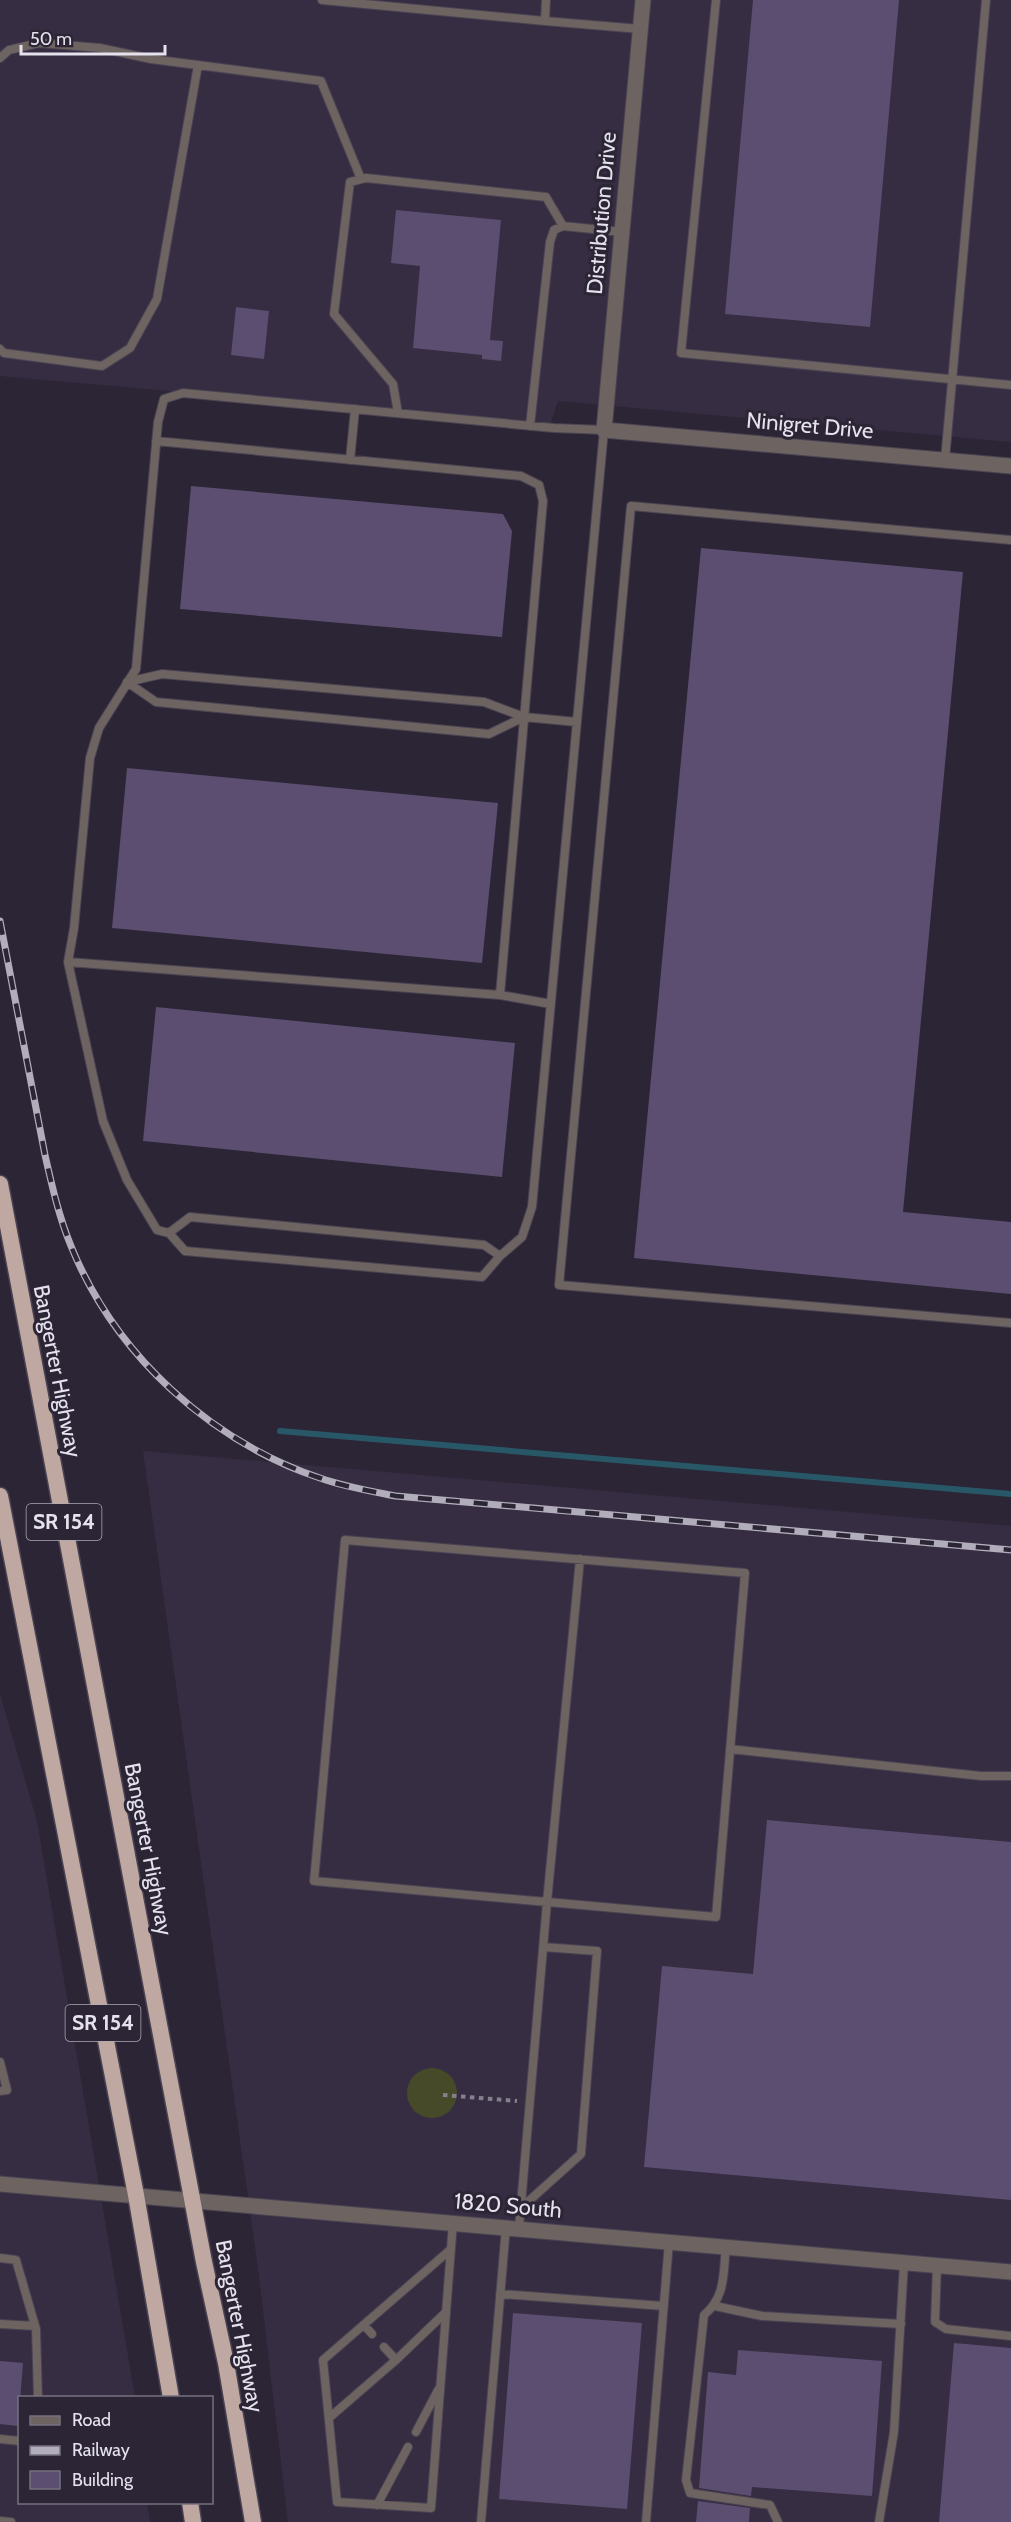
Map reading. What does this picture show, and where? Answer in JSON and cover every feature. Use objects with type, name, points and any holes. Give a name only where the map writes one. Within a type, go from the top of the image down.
[{"type":"highway","name":"Bangerter Highway","points":[[0,1184],[226,2363],[253,2522]]},
{"type":"highway","name":"SR 154","points":[[0,1496],[136,2195],[171,2396]]},
{"type":"highway","points":[[190,2504],[193,2522]]},
{"type":"street","name":"Distribution Drive","points":[[604,430],[643,0]]},
{"type":"street","name":"Ninigret Drive","points":[[604,430],[1011,466]]},
{"type":"street","name":"1820 South","points":[[0,2184],[1011,2272]]},
{"type":"lane","points":[[322,0],[640,29]]},
{"type":"lane","points":[[545,21],[546,0]]},
{"type":"lane","points":[[716,0],[681,353],[1011,385]]},
{"type":"lane","points":[[945,460],[986,0]]},
{"type":"lane","points":[[0,58],[9,50],[39,43],[100,48],[151,59],[321,81],[361,179]]},
{"type":"lane","points":[[0,349],[4,353],[102,366],[130,348],[157,299],[198,65]]},
{"type":"lane","points":[[398,413],[393,384],[334,314],[350,182],[366,178],[546,197],[563,226]]},
{"type":"lane","points":[[530,426],[549,242],[554,230],[563,226],[622,232]]},
{"type":"lane","points":[[183,393],[398,413],[530,426],[604,430],[532,1207],[522,1237],[500,1256],[482,1277],[185,1251],[169,1233],[157,1230],[127,1180],[102,1121],[68,962],[74,928],[90,758],[99,728],[136,669],[156,441],[164,399],[183,393]]},
{"type":"lane","points":[[350,460],[355,409]]},
{"type":"lane","points":[[156,441],[521,476],[539,485],[543,501],[500,995]]},
{"type":"lane","points":[[1011,540],[631,506],[559,1285],[1011,1323]]},
{"type":"lane","points":[[127,682],[162,674],[484,702],[524,717],[577,722]]},
{"type":"lane","points":[[127,682],[156,702],[489,734],[524,717]]},
{"type":"lane","points":[[68,962],[500,995],[551,1004]]},
{"type":"lane","points":[[169,1233],[190,1217],[484,1245],[500,1256]]},
{"type":"lane","points":[[345,1540],[580,1559],[745,1573],[716,1917],[314,1881],[345,1540]]},
{"type":"lane","points":[[481,2522],[500,2294],[512,2228],[521,2208],[547,1902],[580,1559]]},
{"type":"lane","points":[[730,1749],[981,1776],[1011,1776]]},
{"type":"lane","points":[[521,2208],[581,2154],[597,1951],[543,1947]]},
{"type":"lane","points":[[0,2062],[7,2090],[0,2091]]},
{"type":"lane","points":[[450,2250],[323,2360],[337,2502],[431,2508],[453,2222]]},
{"type":"lane","points":[[646,2522],[669,2242]]},
{"type":"lane","points":[[726,2247],[721,2291],[715,2306],[704,2314],[686,2480],[690,2493],[770,2505],[778,2522]]},
{"type":"lane","points":[[0,2258],[16,2260],[35,2326],[38,2396]]},
{"type":"lane","points":[[879,2522],[894,2432],[904,2263]]},
{"type":"lane","points":[[937,2265],[935,2322],[946,2329],[1011,2336]]},
{"type":"lane","points":[[500,2294],[664,2306]]},
{"type":"lane","points":[[715,2306],[762,2316],[901,2324]]},
{"type":"lane","points":[[328,2418],[396,2360],[446,2312]]},
{"type":"lane","points":[[0,2324],[35,2326]]},
{"type":"lane","points":[[364,2325],[372,2334]]},
{"type":"lane","points":[[384,2347],[396,2360]]},
{"type":"lane","points":[[416,2432],[440,2387]]},
{"type":"lane","points":[[0,2439],[18,2441]]},
{"type":"lane","points":[[377,2505],[408,2447]]},
{"type":"lane","points":[[0,2521],[11,2522]]},
{"type":"path","points":[[443,2095],[530,2102]]},
{"type":"shaded area","points":[[0,0],[1011,0],[1011,442],[558,401],[550,425],[0,376]]},
{"type":"shaded area","points":[[143,1451],[1011,1526],[1011,2522],[288,2522],[258,2268]]},
{"type":"shaded area","points":[[0,1694],[37,1821],[135,2396],[18,2396],[18,2504],[147,2504],[150,2522],[0,2522]]},
{"type":"green space","points":[[432,2068],[450,2075],[457,2093],[450,2111],[432,2118],[414,2111],[407,2093],[414,2075]]},
{"type":"building","points":[[753,0],[899,0],[870,327],[725,314]]},
{"type":"building","points":[[396,210],[501,220],[490,340],[503,341],[501,361],[482,359],[482,355],[413,348],[420,266],[391,263]]},
{"type":"building","points":[[236,307],[269,311],[264,359],[231,355]]},
{"type":"building","points":[[191,486],[503,514],[512,531],[502,637],[180,609]]},
{"type":"building","points":[[701,548],[963,572],[903,1212],[1011,1222],[1011,1294],[634,1258]]},
{"type":"building","points":[[127,768],[498,803],[482,963],[112,928]]},
{"type":"building","points":[[156,1007],[515,1043],[502,1177],[143,1141]]},
{"type":"building","points":[[767,1820],[1011,1842],[1011,2200],[644,2167],[662,1966],[753,1974]]},
{"type":"building","points":[[513,2313],[642,2323],[627,2509],[499,2499]]},
{"type":"building","points":[[954,2343],[1011,2348],[1011,2522],[939,2522]]},
{"type":"building","points":[[738,2350],[882,2361],[872,2496],[752,2487],[751,2496],[699,2488],[708,2372],[736,2375]]},
{"type":"building","points":[[0,2361],[23,2363],[20,2396],[18,2396],[18,2426],[0,2424]]},
{"type":"building","points":[[698,2501],[750,2508],[749,2522],[696,2522]]},
{"type":"waterway","points":[[280,1431],[1011,1494]]},
{"type":"railway","points":[[0,921],[45,1155],[59,1213],[71,1246],[90,1286],[113,1323],[140,1358],[204,1417],[241,1441],[280,1462],[320,1478],[396,1496],[1011,1550]]}]
